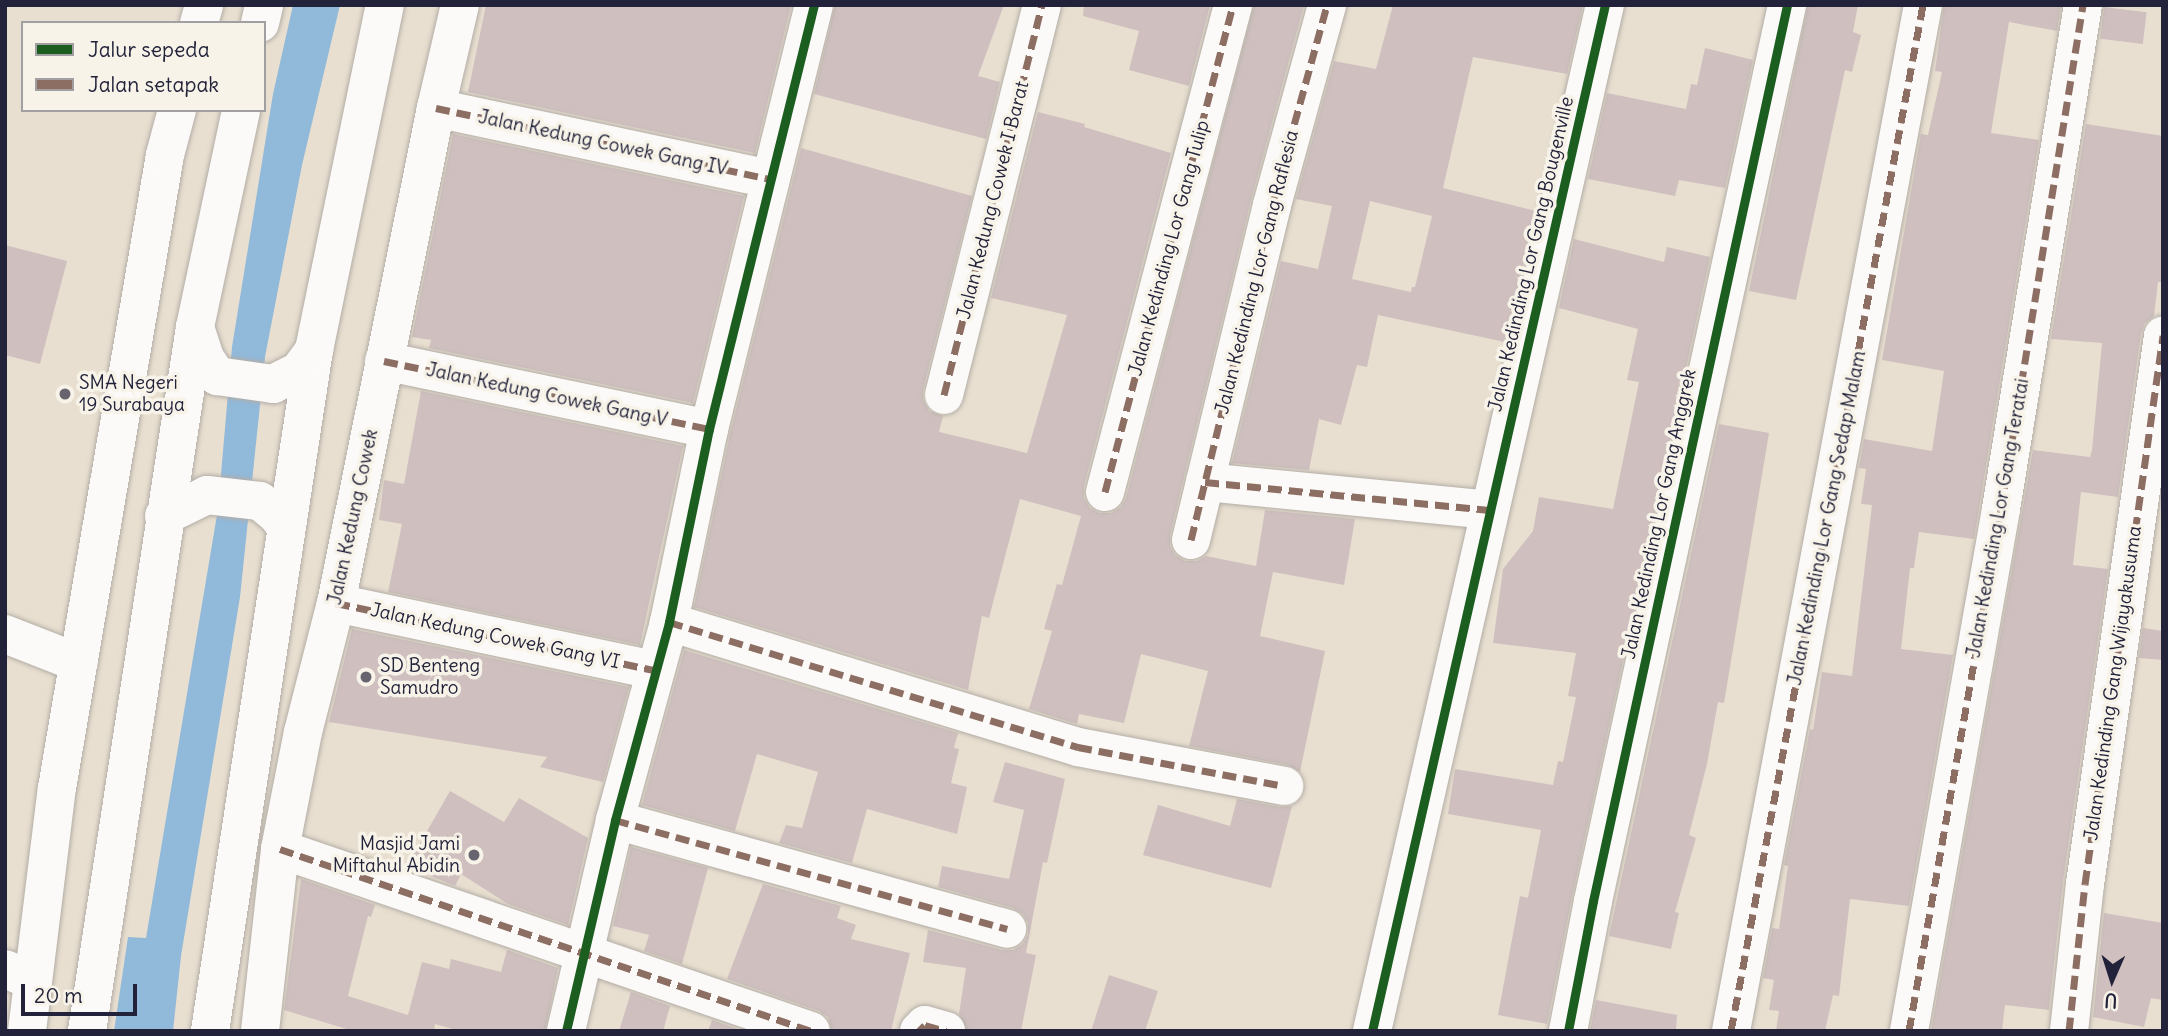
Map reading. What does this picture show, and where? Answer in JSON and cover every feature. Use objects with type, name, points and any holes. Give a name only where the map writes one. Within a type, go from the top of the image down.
[{"type":"main road","points":[[210,1031],[314,350],[385,5]]},
{"type":"main road","name":"Jalan Kedung Cowek","points":[[260,1031],[280,849],[303,732],[336,603],[436,108],[460,5]]},
{"type":"main road","points":[[566,1031],[615,820],[668,622],[709,429],[814,5]]},
{"type":"main road","name":"Jalan Kedung Cowek I Barat","points":[[944,395],[1042,5]]},
{"type":"main road","name":"Jalan Kedinding Lor Gang Tulip","points":[[1105,492],[1233,5]]},
{"type":"main road","name":"Jalan Kedinding Lor Gang Raflesia","points":[[1191,540],[1272,205],[1327,5]]},
{"type":"main road","name":"Jalan Kedinding Lor Gang Bougenville","points":[[1372,1031],[1605,5]]},
{"type":"main road","name":"Jalan Kedinding Lor Gang Anggrek","points":[[1568,1031],[1593,901],[1787,5]]},
{"type":"main road","name":"Jalan Kedinding Lor Gang Sedap Malam","points":[[1731,1031],[1923,5]]},
{"type":"main road","name":"Jalan Kedinding Lor Gang Teratai","points":[[1909,1031],[2001,509],[2083,5]]},
{"type":"main road","name":"Jalan Kedung Cowek Gang IV","points":[[436,108],[771,178]]},
{"type":"main road","points":[[27,1031],[19,975],[57,788],[163,168],[177,112]]},
{"type":"main road","points":[[87,1031],[195,327],[241,112]]},
{"type":"main road","points":[[195,327],[205,358],[217,376],[273,384],[299,371],[314,350]]},
{"type":"main road","name":"Jalan Kedinding Gang Wijayakusuma","points":[[2068,1031],[2085,884],[2163,336]]},
{"type":"main road","name":"Jalan Kedung Cowek Gang V","points":[[384,361],[709,429]]},
{"type":"main road","points":[[1205,482],[1490,510]]},
{"type":"main road","points":[[164,516],[207,495],[260,501],[278,516],[286,528]]},
{"type":"main road","name":"Jalan Kedung Cowek Gang VI","points":[[336,603],[655,670]]},
{"type":"main road","points":[[668,622],[1078,747],[1284,786]]},
{"type":"main road","points":[[5,634],[79,663]]},
{"type":"main road","points":[[615,820],[1007,929]]},
{"type":"main road","points":[[280,849],[811,1031]]},
{"type":"main road","points":[[919,1031],[925,1025],[946,1031]]},
{"type":"water","points":[[293,5],[340,5],[302,165],[265,357],[240,597],[181,956],[173,1031],[114,1031],[128,937],[146,938],[218,509],[232,347],[273,94]]},
{"type":"building","points":[[486,5],[791,5],[755,153],[468,92]]},
{"type":"building","points":[[835,5],[1004,5],[978,76],[1000,82],[986,139],[814,94]]},
{"type":"building","points":[[1084,5],[1210,5],[1189,86],[1129,70],[1139,31],[1083,16]]},
{"type":"building","points":[[1254,5],[1304,5],[1251,200],[1170,535],[1170,546],[1175,555],[1185,561],[1197,561],[1206,556],[1256,566],[1265,510],[1355,519],[1344,585],[1273,572],[1260,636],[1325,651],[1300,772],[1288,765],[1189,746],[1208,671],[1141,654],[1124,723],[1079,714],[1077,724],[1029,709],[1052,631],[1044,629],[1057,584],[1062,585],[1081,516],[1020,499],[989,618],[982,616],[968,690],[694,607],[730,434],[801,148],[972,196],[923,390],[923,400],[929,411],[943,416],[939,432],[1027,453],[1067,315],[991,298],[1038,112],[1085,124],[1084,127],[1171,153],[1084,486],[1084,498],[1090,508],[1099,513],[1111,513],[1121,507],[1126,498]]},
{"type":"building","points":[[1393,5],[1583,5],[1567,74],[1473,57],[1443,188],[1536,211],[1505,342],[1378,315],[1367,367],[1357,365],[1341,425],[1319,419],[1309,470],[1232,463],[1281,261],[1318,269],[1332,206],[1296,199],[1334,61],[1376,69]],"holes":[[[1370,201],[1432,216],[1415,287],[1412,287],[1411,292],[1352,279]]]},
{"type":"building","points":[[1808,5],[1858,5],[1853,32],[1861,35],[1852,72],[1845,70],[1796,300],[1749,291]]},
{"type":"building","points":[[1944,5],[2061,5],[2057,31],[2009,22],[1991,133],[2039,140],[1974,539],[1919,532],[1914,568],[1910,568],[1901,649],[1953,655],[1909,906],[1850,899],[1839,996],[1833,995],[1825,1031],[1776,1031],[1779,1011],[1769,1010],[1774,980],[1763,978],[1772,928],[1779,929],[1788,866],[1784,865],[1810,729],[1813,730],[1822,672],[1852,676],[1872,505],[1861,504],[1866,469],[1859,468],[1864,439],[1932,451],[1944,371],[1882,360],[1921,134],[1928,135],[1942,72],[1935,71]]},
{"type":"building","points":[[2104,7],[2147,12],[2143,44],[2100,39]]},
{"type":"building","points":[[1705,48],[1753,60],[1725,188],[1679,180],[1675,196],[1588,179],[1607,93],[1686,109],[1691,84],[1697,85]]},
{"type":"building","points":[[2086,124],[2163,136],[2163,282],[2158,282],[2154,316],[2145,323],[2141,333],[2118,497],[2081,492],[2073,565],[2108,569],[2063,881],[2049,1010],[2005,1005],[2002,1031],[1931,1031],[2033,450],[2090,457],[2092,450],[2102,343],[2051,339]]},
{"type":"building","points":[[453,134],[744,196],[693,403],[429,348],[431,340],[412,337]]},
{"type":"building","points":[[1574,239],[1664,262],[1667,247],[1710,257],[1547,1024],[1498,1015],[1520,896],[1528,898],[1541,830],[1448,814],[1455,769],[1553,785],[1558,761],[1563,762],[1576,697],[1568,696],[1576,653],[1493,643],[1503,569],[1533,531],[1539,497],[1613,509],[1639,382],[1627,380],[1638,329],[1559,308]]},
{"type":"building","points":[[5,245],[67,261],[40,364],[5,355]]},
{"type":"building","points":[[421,391],[683,446],[640,645],[388,592],[402,524],[379,520],[384,480],[404,484]]},
{"type":"building","points":[[1719,424],[1769,433],[1724,703],[1718,702],[1707,764],[1689,835],[1696,838],[1675,912],[1679,913],[1671,949],[1609,936]]},
{"type":"building","points":[[2143,628],[2163,631],[2163,660],[2139,658]]},
{"type":"building","points":[[352,629],[629,687],[603,782],[540,767],[547,757],[329,722]]},
{"type":"building","points":[[684,650],[958,733],[954,748],[959,749],[951,783],[967,787],[957,834],[867,809],[852,863],[779,843],[786,825],[802,828],[818,772],[757,754],[735,831],[642,805]]},
{"type":"building","points":[[1005,762],[1065,779],[1047,863],[1043,862],[1026,953],[1036,955],[1021,1031],[967,1031],[959,1014],[966,968],[923,962],[928,930],[1002,950],[1013,950],[1023,944],[1028,935],[1028,923],[1023,914],[1013,908],[938,887],[942,866],[1009,879],[1024,810],[993,802]]},
{"type":"building","points":[[450,791],[504,822],[519,798],[588,838],[568,925],[508,904],[461,874],[455,886],[407,866]]},
{"type":"building","points":[[1237,799],[1280,807],[1292,806],[1271,888],[1143,855],[1158,805],[1230,826]]},
{"type":"building","points":[[631,847],[708,868],[682,964],[644,951],[649,935],[613,926]]},
{"type":"building","points":[[301,879],[375,905],[371,917],[368,916],[348,996],[408,1015],[422,962],[449,969],[451,959],[501,972],[507,950],[558,968],[545,1031],[460,1031],[435,1024],[434,1031],[353,1031],[284,1010]]},
{"type":"building","points":[[763,884],[841,906],[837,918],[856,925],[851,939],[910,953],[891,1031],[832,1031],[828,1017],[819,1011],[727,979]]},
{"type":"building","points":[[2104,913],[2163,923],[2163,1000],[2151,998],[2144,1027],[2093,1017]]},
{"type":"building","points":[[1109,975],[1158,991],[1145,1031],[1091,1031]]},
{"type":"building","points":[[631,992],[670,1006],[663,1031],[619,1031]]},
{"type":"building","points":[[1596,1000],[1677,1015],[1676,1031],[1590,1031]]},
{"type":"building","points":[[712,1020],[743,1031],[708,1031]]},
{"type":"marked path","points":[[944,395],[1042,5]]},
{"type":"marked path","points":[[1105,492],[1233,5]]},
{"type":"marked path","points":[[1191,540],[1272,205],[1327,5]]},
{"type":"marked path","points":[[1731,1031],[1923,5]]},
{"type":"marked path","points":[[1909,1031],[2001,509],[2083,5]]},
{"type":"marked path","points":[[436,108],[771,179]]},
{"type":"marked path","points":[[2069,1031],[2085,884],[2163,336]]},
{"type":"marked path","points":[[384,361],[709,429]]},
{"type":"marked path","points":[[1205,482],[1490,510],[1489,515]]},
{"type":"marked path","points":[[336,603],[655,670]]},
{"type":"marked path","points":[[669,622],[1078,747],[1284,786]]},
{"type":"marked path","points":[[615,820],[1007,929]]},
{"type":"marked path","points":[[280,849],[811,1031]]},
{"type":"marked path","points":[[919,1031],[925,1025],[946,1031]]},
{"type":"cycle path","points":[[566,1031],[615,820],[669,622],[709,429],[814,5]]},
{"type":"cycle path","points":[[1372,1031],[1605,5]]},
{"type":"cycle path","points":[[1568,1031],[1593,901],[1787,5]]},
{"type":"place","name":"SMA Negeri 19 Surabaya","points":[[65,394]]},
{"type":"place","name":"SD Benteng Samudro","points":[[366,677]]},
{"type":"place","name":"Masjid Jami Miftahul Abidin","points":[[474,855]]}]
